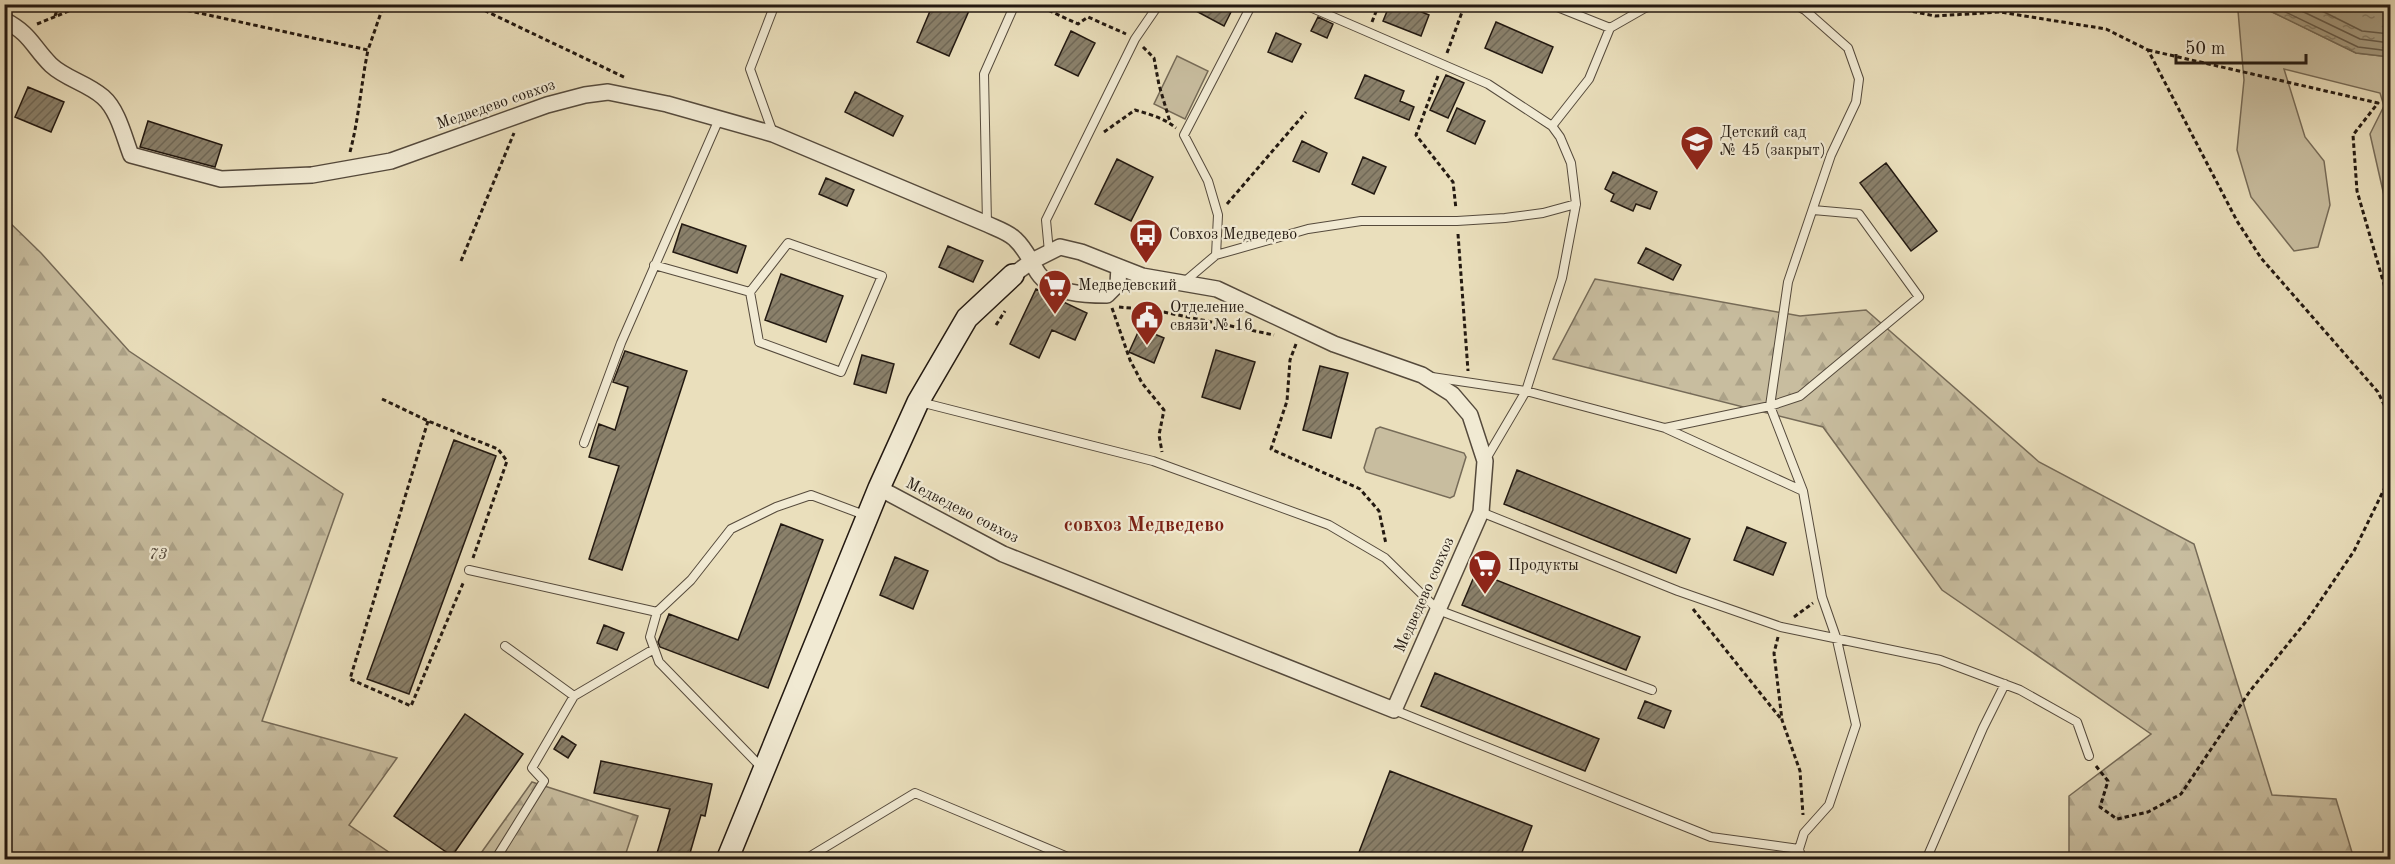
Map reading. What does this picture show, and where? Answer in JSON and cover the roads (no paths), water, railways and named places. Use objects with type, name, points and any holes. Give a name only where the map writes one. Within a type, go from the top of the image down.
[{"type":"street","name":"Медведево совхоз","points":[[4,20],[29,36],[52,66],[62,74],[103,97],[111,107],[131,155],[221,179],[312,175],[391,161],[521,114],[585,95],[608,92],[667,104],[773,134],[987,224],[1014,238],[1032,261]]},
{"type":"street","name":"Медведево совхоз","points":[[879,488],[1003,554],[1394,710],[1481,512],[1485,461],[1470,415],[1452,393],[1422,375],[1334,344],[1217,289],[1142,276],[1081,252],[1060,247],[1032,261],[1013,275]]},
{"type":"street","points":[[1032,261],[1039,275],[1056,287],[1109,301],[1118,284],[1119,267]]},
{"type":"street","points":[[727,860],[867,516],[918,402],[967,318],[1013,275]]},
{"type":"lane","points":[[773,134],[750,69],[775,4]]},
{"type":"lane","points":[[987,224],[984,74],[1015,4]]},
{"type":"lane","points":[[1049,252],[1046,220],[1135,39],[1159,4]]},
{"type":"lane","points":[[1216,255],[1218,215],[1208,181],[1184,135],[1252,4]]},
{"type":"lane","points":[[1303,4],[1488,84],[1552,126],[1560,137],[1571,163],[1576,204],[1562,278],[1526,391],[1485,461]]},
{"type":"lane","points":[[1550,4],[1610,28]]},
{"type":"lane","points":[[1552,126],[1588,79],[1610,28],[1645,8],[1657,4]]},
{"type":"lane","points":[[1794,4],[1805,10],[1848,48],[1859,79],[1856,102],[1831,155],[1788,282],[1770,406],[1803,491],[1822,597],[1837,640],[1856,725],[1829,805],[1804,833],[1799,849],[1802,860]]},
{"type":"lane","points":[[584,443],[621,343],[719,119]]},
{"type":"lane","points":[[1182,284],[1216,255],[1334,224],[1457,221],[1533,214],[1576,204]]},
{"type":"lane","points":[[1665,428],[1770,406],[1800,396],[1919,297],[1859,214],[1813,210]]},
{"type":"lane","points":[[788,243],[882,276],[841,372],[759,342],[750,292],[788,243]]},
{"type":"lane","points":[[654,265],[750,292]]},
{"type":"lane","points":[[1422,375],[1526,391],[1665,428],[1803,491]]},
{"type":"lane","points":[[918,402],[1164,465],[1329,525],[1385,558],[1438,610],[1652,690]]},
{"type":"lane","points":[[764,770],[658,662],[650,638],[657,612],[691,580],[731,529],[776,507],[811,495],[867,516]]},
{"type":"lane","points":[[1481,512],[1678,591],[1780,627],[1940,660],[2020,690],[2077,722],[2089,756]]},
{"type":"lane","points":[[469,570],[657,612]]},
{"type":"lane","points":[[505,646],[574,696]]},
{"type":"lane","points":[[495,860],[544,780],[532,768],[574,696],[654,649]]},
{"type":"lane","points":[[1926,860],[1983,728],[2005,684]]},
{"type":"lane","points":[[1394,710],[1711,837],[1799,849]]},
{"type":"lane","points":[[804,860],[915,793],[1075,860]]},
{"type":"water","points":[[2260,5],[2385,5],[2390,8],[2390,57],[2356,53]]},
{"type":"place","name":"Детский сад № 45 (закрыт)","points":[[1697,171]]},
{"type":"place","name":"Совхоз Медведево","points":[[1146,264]]},
{"type":"place","name":"Медведевский","points":[[1055,315]]},
{"type":"place","name":"Отделение связи № 16","points":[[1147,346]]},
{"type":"place","name":"Продукты","points":[[1485,595]]},
{"type":"district","name":"совхоз Медведево","points":[[1144,526]]},
{"type":"park label","name":"73","points":[[158,555]]}]
